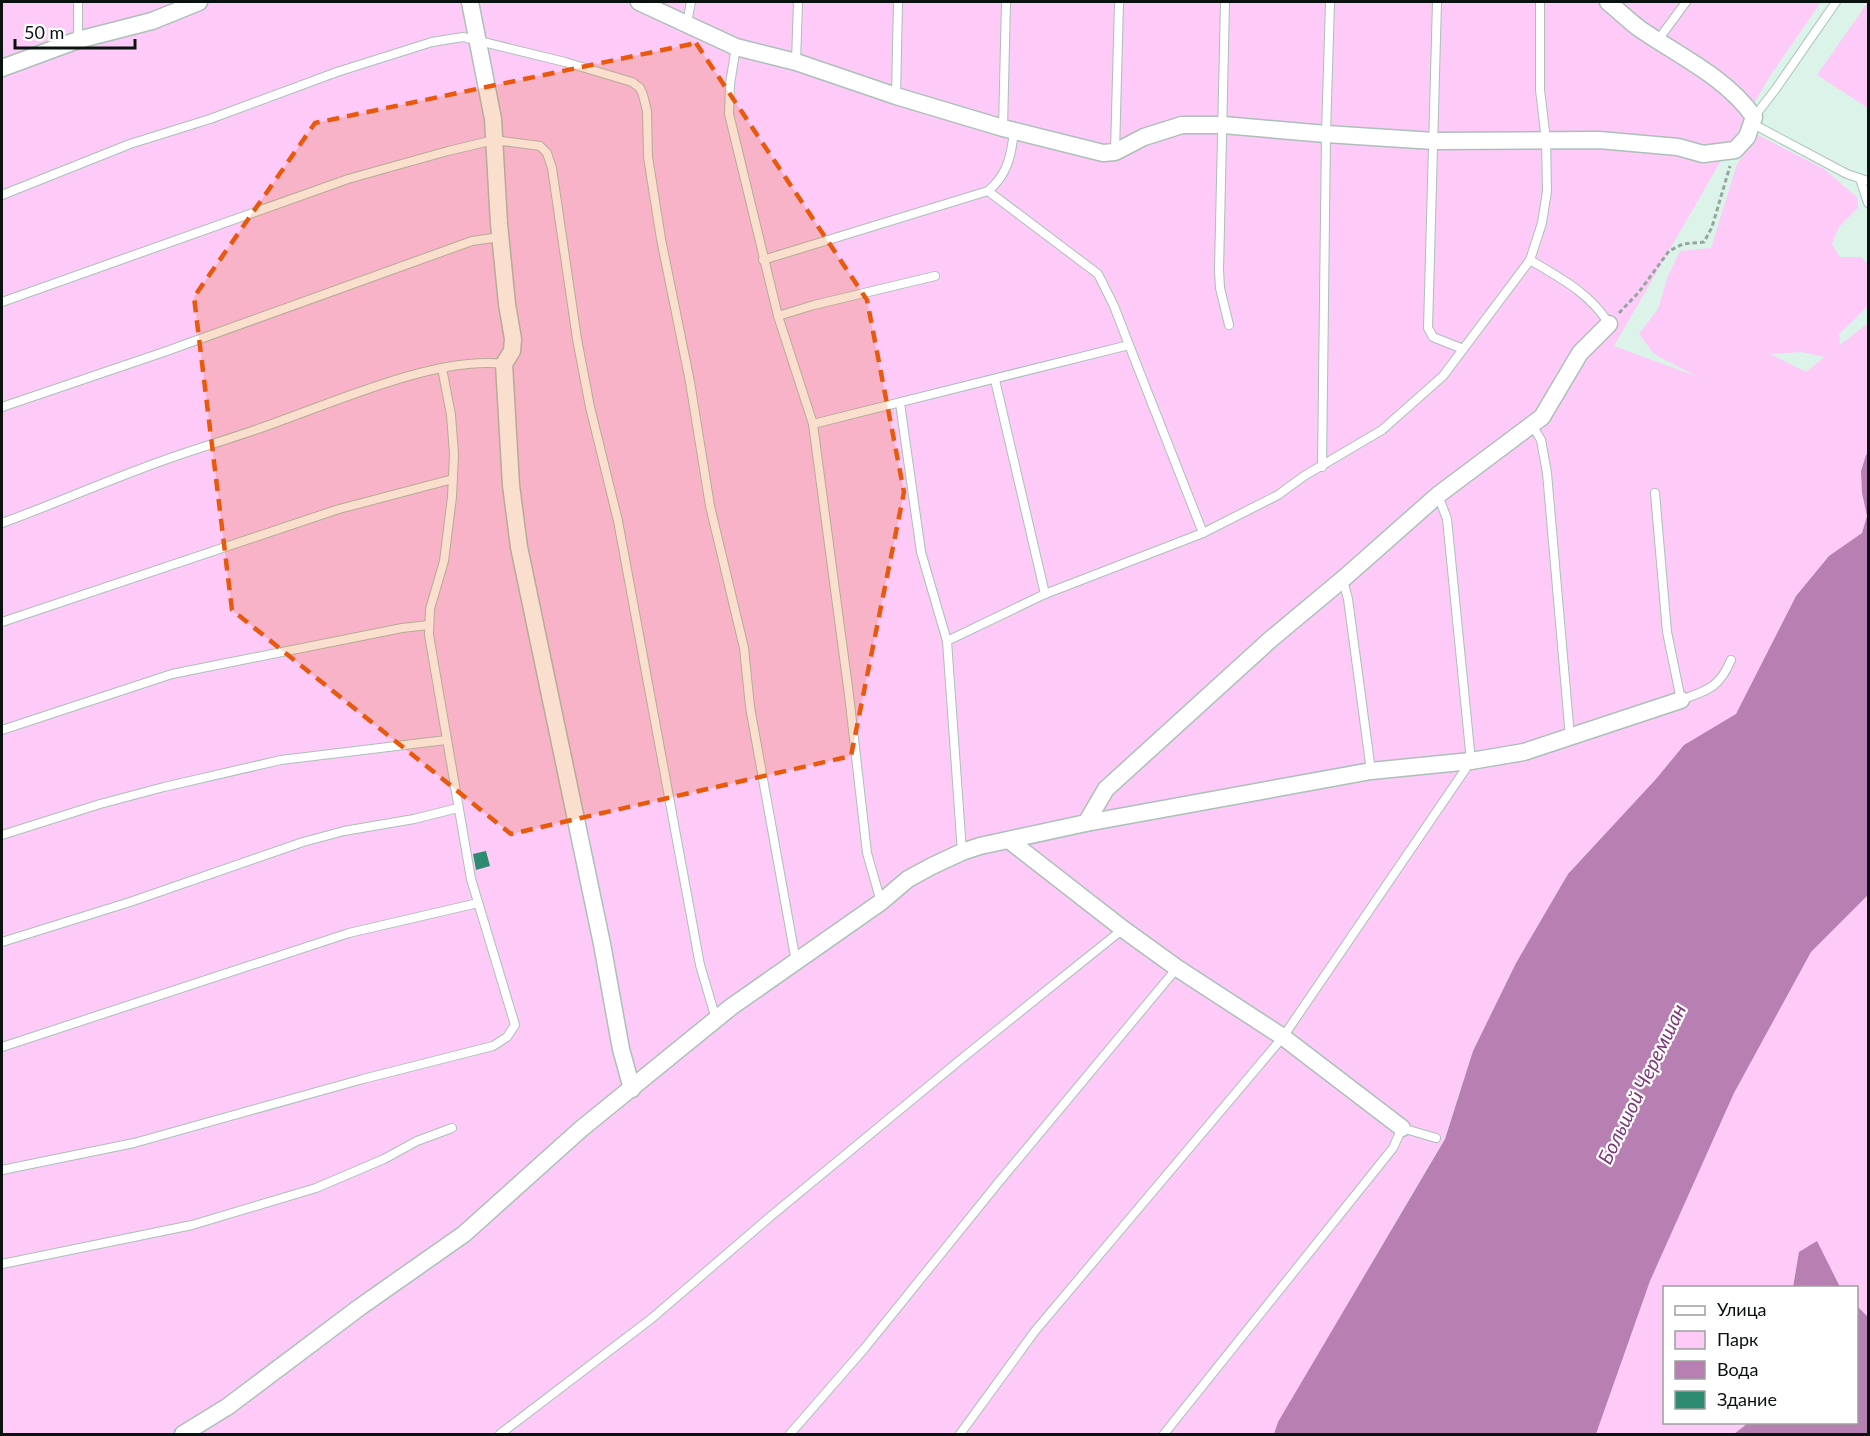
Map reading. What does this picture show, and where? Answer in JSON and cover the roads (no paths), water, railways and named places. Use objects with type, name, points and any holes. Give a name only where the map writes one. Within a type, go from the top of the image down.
[{"type":"street","points":[[2,68],[78,40],[152,21],[180,6],[199,2]]},
{"type":"street","points":[[470,2],[493,119],[500,237],[513,339],[512,351],[504,364],[511,485],[519,547],[602,944],[621,1049],[632,1089]]},
{"type":"street","points":[[639,2],[736,47],[796,62],[896,96],[1008,130],[1103,153],[1115,152],[1144,137],[1182,125],[1223,125],[1434,141],[1599,140],[1678,147],[1703,154],[1735,150],[1747,137],[1753,121],[1737,96],[1690,60],[1639,28],[1608,2]]},
{"type":"street","points":[[1086,824],[1106,789],[1271,639],[1438,495],[1542,417],[1580,353],[1609,324]]},
{"type":"street","points":[[183,1434],[227,1407],[360,1307],[464,1234],[581,1129],[731,1007],[881,902],[908,879],[962,852],[1086,824],[1371,771],[1471,761],[1524,752],[1681,700]]},
{"type":"street","points":[[1010,841],[1123,929],[1177,968],[1283,1037],[1402,1128]]},
{"type":"lane","points":[[78,2],[78,40]]},
{"type":"lane","points":[[687,23],[691,2]]},
{"type":"lane","points":[[796,62],[798,2]]},
{"type":"lane","points":[[896,96],[898,2]]},
{"type":"lane","points":[[763,260],[988,190],[998,182],[1008,168],[1006,2]]},
{"type":"lane","points":[[1115,152],[1119,2]]},
{"type":"lane","points":[[1225,2],[1220,279],[1229,325]]},
{"type":"lane","points":[[1322,467],[1330,2]]},
{"type":"lane","points":[[1437,2],[1428,328],[1433,337],[1463,349]]},
{"type":"lane","points":[[947,641],[1045,594],[1203,533],[1278,495],[1304,476],[1382,430],[1443,376],[1530,260],[1542,223],[1547,191],[1546,140],[1540,90],[1540,2]]},
{"type":"lane","points":[[1658,40],[1686,2]]},
{"type":"lane","points":[[1836,2],[1753,121],[1864,180],[1869,203]]},
{"type":"lane","points":[[2,195],[129,144],[210,118],[396,52],[451,38],[463,37],[565,62],[632,82],[640,88],[644,95],[648,158],[661,239],[690,382],[710,506],[744,648],[750,707],[796,962]]},
{"type":"lane","points":[[736,47],[730,84],[729,114],[777,316],[813,424],[849,695],[867,853],[881,902]]},
{"type":"lane","points":[[2,302],[348,179],[448,151],[494,140],[540,146],[547,153],[552,168],[587,396],[618,521],[700,965],[717,1019]]},
{"type":"lane","points":[[988,190],[1098,274],[1114,306],[1203,533]]},
{"type":"lane","points":[[2,407],[164,352],[472,241],[500,237]]},
{"type":"lane","points":[[1530,260],[1580,291],[1600,310],[1609,324]]},
{"type":"lane","points":[[777,316],[935,276]]},
{"type":"lane","points":[[813,424],[1129,345]]},
{"type":"lane","points":[[2,523],[175,456],[251,432],[379,386],[442,368],[487,362],[504,364]]},
{"type":"lane","points":[[2,1170],[134,1143],[363,1078],[493,1046],[507,1037],[515,1024],[471,879],[429,635],[430,609],[444,561],[453,478],[451,415],[442,368]]},
{"type":"lane","points":[[995,380],[1045,594]]},
{"type":"lane","points":[[900,403],[921,552],[947,641],[962,852]]},
{"type":"lane","points":[[1532,425],[1541,440],[1547,473],[1570,737]]},
{"type":"lane","points":[[2,622],[339,509],[453,478]]},
{"type":"lane","points":[[1655,493],[1667,632],[1681,700],[1710,689],[1724,676],[1731,660]]},
{"type":"lane","points":[[960,1434],[1035,1330],[1283,1037],[1471,761],[1447,519],[1438,495]]},
{"type":"lane","points":[[1343,579],[1348,599],[1371,771]]},
{"type":"lane","points":[[2,730],[172,674],[402,628],[429,626]]},
{"type":"lane","points":[[2,835],[143,792],[281,760],[446,740]]},
{"type":"lane","points":[[2,942],[344,831],[414,819],[458,808]]},
{"type":"lane","points":[[2,1047],[349,933],[478,903]]},
{"type":"lane","points":[[500,1434],[651,1320],[771,1216],[964,1056],[1123,929]]},
{"type":"lane","points":[[790,1434],[864,1349],[998,1183],[1177,968]]},
{"type":"lane","points":[[2,1264],[192,1225],[294,1195],[316,1188],[384,1159],[417,1141],[452,1128]]},
{"type":"lane","points":[[1164,1434],[1392,1148],[1402,1128],[1436,1138]]},
{"type":"water","name":"Большой Черемшан","points":[[1868,453],[1868,895],[1811,952],[1734,1093],[1650,1281],[1596,1434],[1274,1434],[1278,1422],[1445,1139],[1473,1051],[1516,963],[1568,874],[1656,779],[1684,745],[1736,714],[1796,596],[1829,556],[1862,533],[1867,516],[1862,493],[1861,471]]},
{"type":"water","points":[[1817,1241],[1840,1286],[1793,1286],[1799,1252]]},
{"type":"water","points":[[1858,1307],[1868,1317],[1868,1434],[1734,1434],[1747,1424],[1858,1424]]}]
